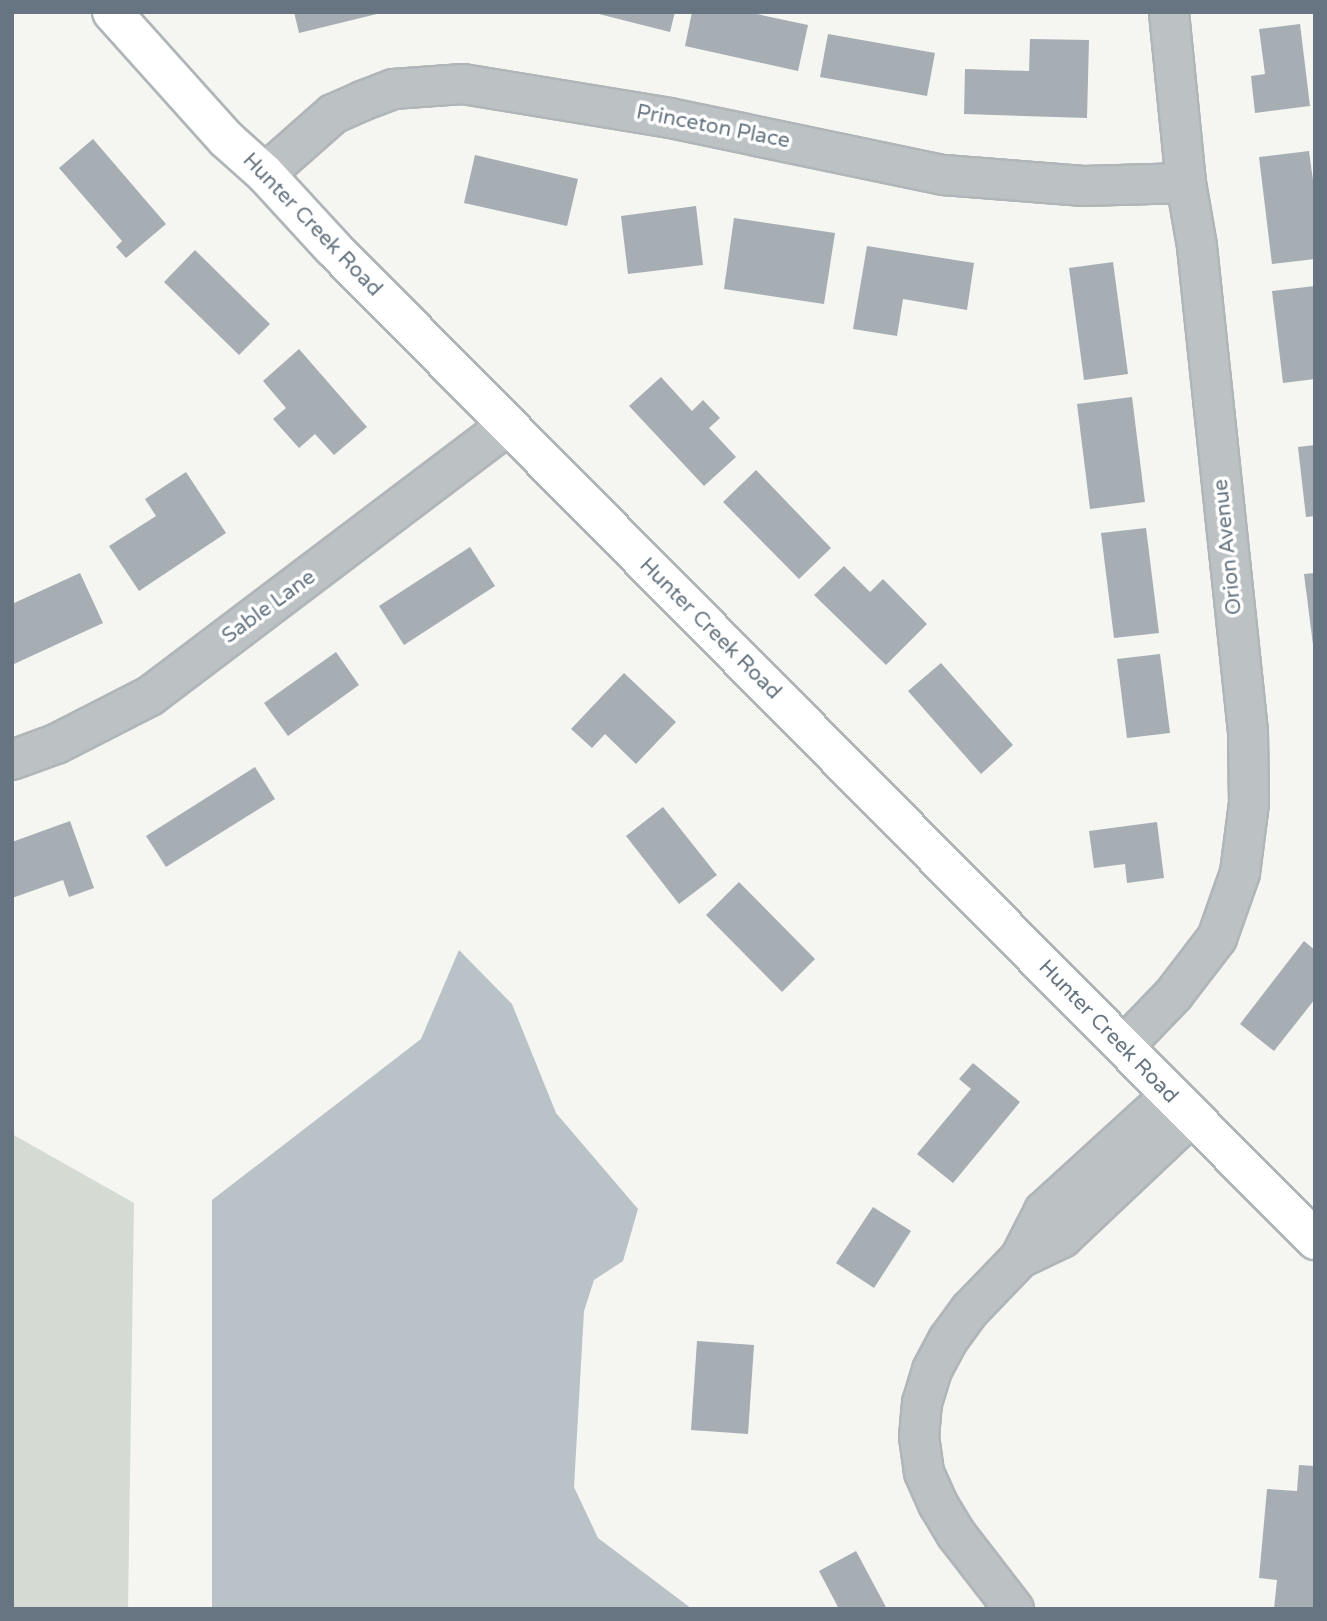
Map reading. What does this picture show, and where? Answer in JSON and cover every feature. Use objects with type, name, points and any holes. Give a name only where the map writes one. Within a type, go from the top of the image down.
[{"type":"main road","name":"Hunter Creek Road","points":[[112,12],[226,139],[265,174],[334,248],[1315,1240]]},
{"type":"street","name":"Orion Avenue","points":[[1125,1045],[1181,985],[1217,938],[1240,873],[1249,803],[1248,732],[1197,246],[1186,183],[1169,12]]},
{"type":"street","name":"Princeton Place","points":[[265,174],[333,114],[393,89],[463,83],[683,121],[944,175],[1084,186],[1186,183]]},
{"type":"street","name":"Sable Lane","points":[[12,760],[56,744],[150,696],[509,425]]},
{"type":"street","points":[[1014,1609],[956,1534],[938,1504],[925,1472],[919,1437],[922,1404],[932,1370],[948,1340],[970,1310],[1020,1258],[1062,1238],[1181,1106]]},
{"type":"shaded area","points":[[459,950],[512,1004],[556,1113],[638,1209],[623,1261],[594,1280],[584,1311],[574,1487],[598,1538],[692,1609],[212,1609],[212,1200],[421,1039]]},
{"type":"shaded area","points":[[12,1134],[134,1203],[128,1609],[12,1609]]},
{"type":"building","points":[[294,12],[381,12],[381,13],[299,33]]},
{"type":"building","points":[[591,12],[675,12],[670,32]]},
{"type":"building","points":[[692,12],[747,12],[808,25],[798,71],[685,46]]},
{"type":"building","points":[[1300,24],[1310,106],[1255,113],[1251,76],[1265,74],[1259,29]]},
{"type":"building","points":[[828,34],[935,53],[927,96],[820,77]]},
{"type":"building","points":[[1030,39],[1089,40],[1087,118],[964,114],[965,69],[1029,71]]},
{"type":"building","points":[[93,139],[166,224],[126,258],[116,247],[122,241],[59,168]]},
{"type":"building","points":[[1309,151],[1315,195],[1315,259],[1272,264],[1259,157]]},
{"type":"building","points":[[475,155],[578,179],[567,226],[464,203]]},
{"type":"building","points":[[696,206],[703,265],[628,274],[621,216]]},
{"type":"building","points":[[734,218],[835,233],[824,304],[724,289]]},
{"type":"building","points":[[867,246],[974,263],[967,310],[903,299],[897,336],[853,329]]},
{"type":"building","points":[[195,250],[270,324],[239,355],[164,282]]},
{"type":"building","points":[[1113,262],[1128,374],[1084,380],[1069,268]]},
{"type":"building","points":[[1315,286],[1315,379],[1283,383],[1272,291]]},
{"type":"building","points":[[299,349],[367,427],[334,455],[315,434],[299,448],[273,419],[286,408],[263,381]]},
{"type":"building","points":[[661,377],[692,411],[703,400],[720,418],[709,428],[736,457],[704,486],[629,406]]},
{"type":"building","points":[[1132,397],[1145,502],[1090,509],[1077,404]]},
{"type":"building","points":[[1315,445],[1315,516],[1306,517],[1298,447]]},
{"type":"building","points":[[756,470],[831,548],[799,579],[723,502]]},
{"type":"building","points":[[186,472],[226,533],[139,591],[109,546],[156,516],[145,499]]},
{"type":"building","points":[[1146,528],[1159,633],[1114,638],[1101,533]]},
{"type":"building","points":[[470,547],[495,586],[404,645],[379,606]]},
{"type":"building","points":[[844,566],[870,592],[883,579],[927,624],[886,665],[814,595]]},
{"type":"building","points":[[80,573],[103,623],[14,664],[12,604]]},
{"type":"building","points":[[1315,573],[1315,645],[1313,645],[1304,574]]},
{"type":"building","points":[[336,652],[359,685],[288,736],[264,703]]},
{"type":"building","points":[[1160,654],[1170,733],[1127,738],[1117,659]]},
{"type":"building","points":[[941,663],[1013,745],[981,774],[908,691]]},
{"type":"building","points":[[624,673],[676,722],[636,764],[605,734],[592,748],[571,729]]},
{"type":"building","points":[[255,767],[275,799],[166,867],[146,836]]},
{"type":"building","points":[[663,807],[717,875],[679,904],[626,836]]},
{"type":"building","points":[[70,821],[94,888],[69,897],[63,880],[12,898],[12,842]]},
{"type":"building","points":[[1157,822],[1164,878],[1127,883],[1125,864],[1094,868],[1089,831]]},
{"type":"building","points":[[739,882],[815,959],[782,992],[706,915]]},
{"type":"building","points":[[1304,941],[1315,950],[1315,999],[1274,1051],[1240,1024]]},
{"type":"building","points":[[973,1063],[1020,1102],[953,1183],[917,1154],[971,1089],[959,1079]]},
{"type":"building","points":[[873,1207],[911,1231],[874,1288],[836,1263]]},
{"type":"building","points":[[697,1341],[754,1345],[748,1434],[691,1430]]},
{"type":"building","points":[[1299,1465],[1315,1466],[1315,1609],[1274,1609],[1277,1580],[1259,1578],[1267,1489],[1297,1491]]},
{"type":"building","points":[[856,1551],[887,1609],[839,1609],[819,1571]]}]
